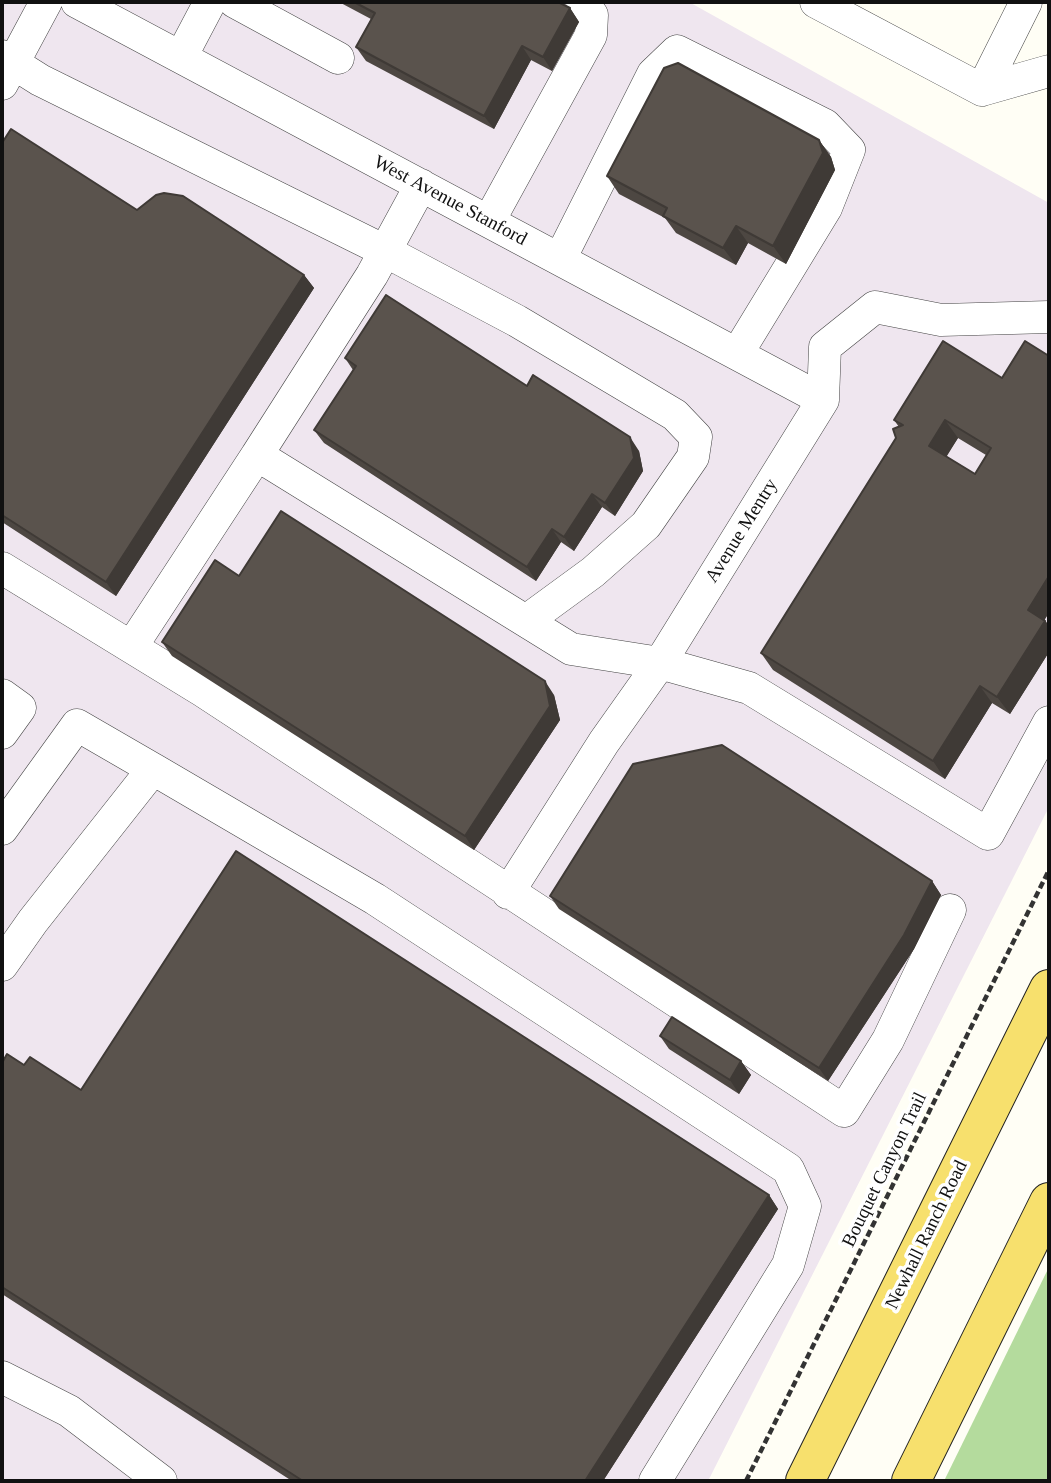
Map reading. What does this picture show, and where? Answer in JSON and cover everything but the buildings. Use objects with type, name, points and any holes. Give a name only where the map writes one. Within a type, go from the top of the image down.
[{"type":"main road","name":"Newhall Ranch Road","points":[[805,1481],[1049,989]]},
{"type":"main road","points":[[911,1481],[1049,1202]]},
{"type":"street","points":[[46,2],[6,68],[386,251],[629,387],[675,415],[696,437],[694,457],[646,524],[593,572],[526,621]]},
{"type":"street","name":"West Avenue Stanford","points":[[77,2],[823,400]]},
{"type":"street","points":[[181,57],[210,2]]},
{"type":"street","points":[[234,2],[338,58]]},
{"type":"street","points":[[489,221],[591,35],[592,15],[582,2]]},
{"type":"street","points":[[816,2],[982,90],[1049,71]]},
{"type":"street","points":[[982,90],[1026,2]]},
{"type":"street","points":[[560,260],[653,74],[677,51],[825,125],[849,150],[827,208],[737,354]]},
{"type":"street","points":[[132,646],[386,251],[421,186]]},
{"type":"street","points":[[823,400],[825,347],[875,307],[941,320],[1049,317]]},
{"type":"street","name":"Avenue Mentry","points":[[508,893],[604,742],[660,663],[823,400]]},
{"type":"street","points":[[257,455],[570,649],[660,663],[749,688],[988,834],[1049,722]]},
{"type":"street","points":[[2,568],[132,646],[844,1111],[888,1040],[950,910]]},
{"type":"street","points":[[2,695],[20,708],[2,733]]},
{"type":"street","points":[[2,829],[76,724],[375,899],[788,1169],[805,1206],[788,1265],[655,1481]]},
{"type":"street","points":[[2,965],[33,921],[153,769]]},
{"type":"street","points":[[2,1377],[69,1412],[161,1481]]},
{"type":"path","name":"Bouquet Canyon Trail","points":[[746,1481],[1049,870]]},
{"type":"shaded area","points":[[2,2],[689,2],[1049,203],[1049,807],[708,1481],[2,1481]]},
{"type":"green space","points":[[1049,1267],[1049,1481],[944,1481]]}]
